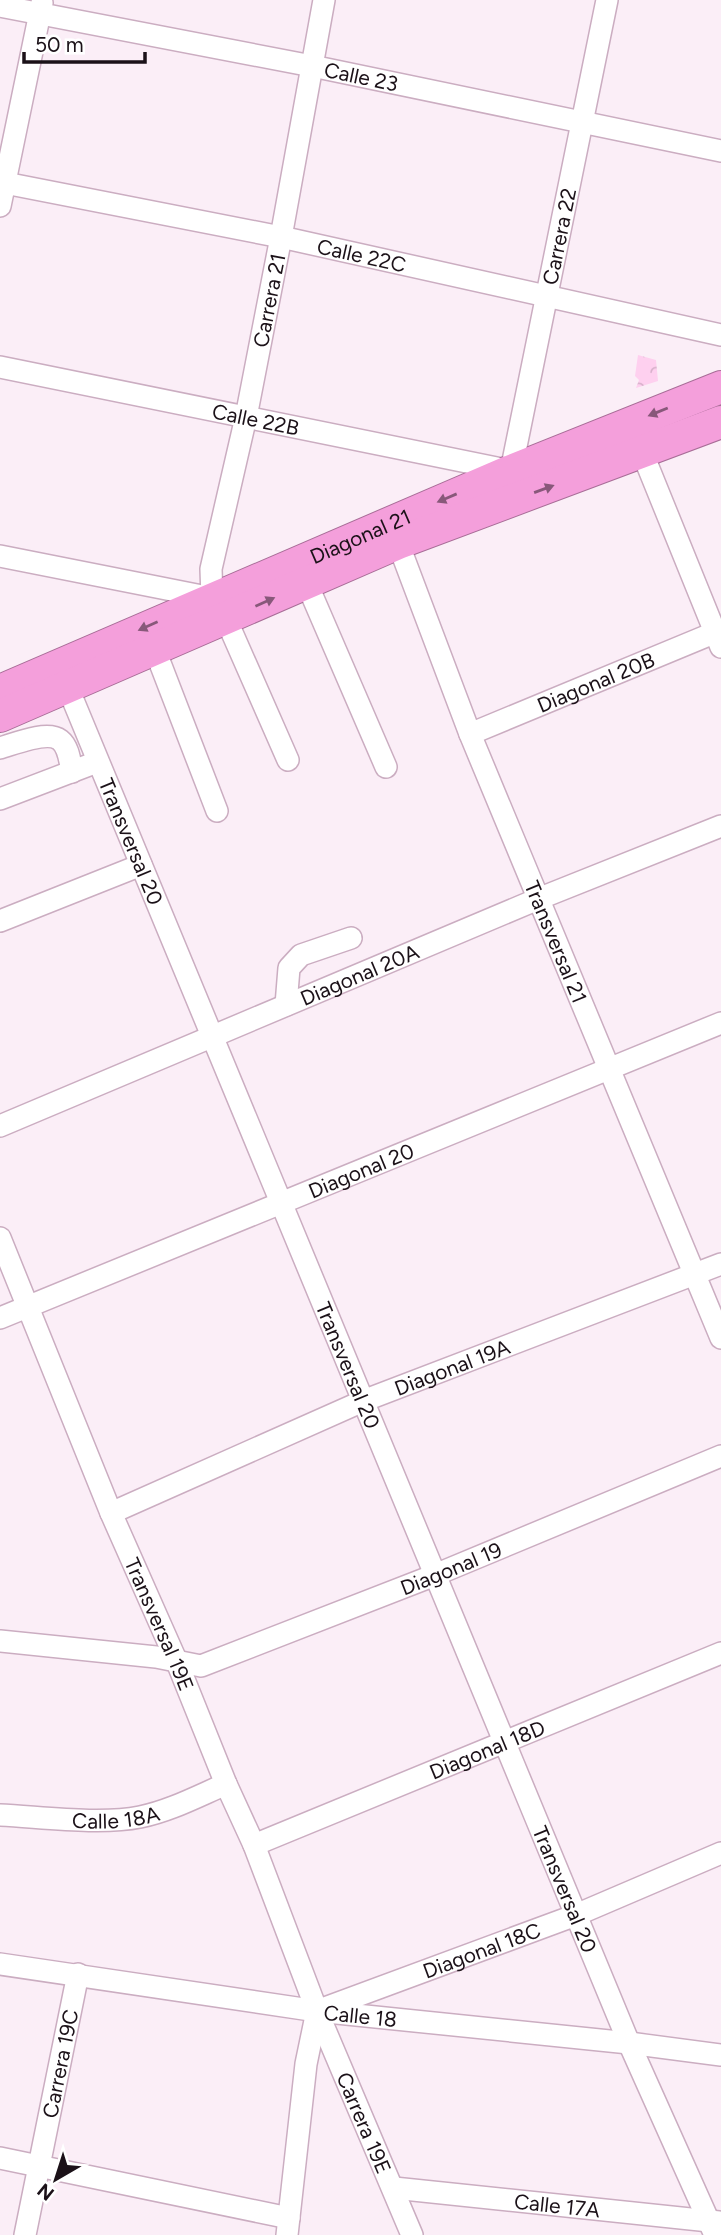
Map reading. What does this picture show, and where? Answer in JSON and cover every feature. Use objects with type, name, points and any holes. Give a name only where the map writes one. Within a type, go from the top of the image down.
[{"type":"highway","name":"Diagonal 21","points":[[0,716],[155,650],[219,609],[511,471],[721,387]]},
{"type":"highway","name":"Diagonal 21","points":[[0,691],[219,609],[307,584],[398,543],[721,422]]},
{"type":"street","name":"Carrera 21","points":[[219,609],[211,569],[246,418],[324,0]]},
{"type":"street","name":"Carrera 22","points":[[511,471],[607,0]]},
{"type":"street","name":"Calle 23","points":[[0,6],[41,7],[721,152]]},
{"type":"street","points":[[0,206],[2,182],[41,7]]},
{"type":"street","name":"Calle 22C","points":[[2,182],[281,237],[721,335]]},
{"type":"street","name":"Calle 22B","points":[[0,367],[511,471]]},
{"type":"street","points":[[642,452],[719,637]]},
{"type":"street","name":"Transversal 21","points":[[398,543],[470,734],[721,1338]]},
{"type":"street","points":[[0,556],[219,609],[288,760]]},
{"type":"street","points":[[307,584],[386,767]]},
{"type":"street","name":"Diagonal 20B","points":[[470,734],[719,637]]},
{"type":"street","points":[[155,650],[217,811]]},
{"type":"street","name":"Transversal 20","points":[[68,688],[629,2043],[715,2226]]},
{"type":"street","points":[[0,748],[30,738],[54,737],[61,741],[68,752],[72,772]]},
{"type":"street","points":[[0,799],[97,762]]},
{"type":"street","name":"Diagonal 20A","points":[[0,1126],[538,899],[721,826]]},
{"type":"street","points":[[0,921],[141,865]]},
{"type":"street","points":[[286,1005],[289,968],[301,955],[351,938]]},
{"type":"street","name":"Diagonal 20","points":[[0,1318],[280,1201],[721,1023]]},
{"type":"street","name":"Transversal 19E","points":[[0,1238],[111,1513],[254,1845],[317,2011]]},
{"type":"street","name":"Diagonal 19A","points":[[111,1513],[363,1401],[721,1264]]},
{"type":"street","name":"Diagonal 19","points":[[0,1641],[156,1657],[201,1666],[435,1575],[721,1457]]},
{"type":"street","name":"Diagonal 18D","points":[[254,1845],[721,1653]]},
{"type":"street","name":"Calle 18A","points":[[0,1815],[103,1820],[139,1817],[176,1806],[226,1784]]},
{"type":"street","name":"Diagonal 18C","points":[[317,2011],[576,1915],[721,1853]]},
{"type":"street","name":"Calle 18","points":[[0,1964],[317,2011],[717,2051]]},
{"type":"street","name":"Carrera 19C","points":[[25,2235],[78,1974]]},
{"type":"street","points":[[0,2158],[288,2227],[306,2064],[317,2011]]},
{"type":"street","name":"Carrera 19E","points":[[317,2011],[412,2235]]},
{"type":"street","name":"Calle 17A","points":[[394,2188],[715,2226]]},
{"type":"green space","points":[[638,355],[656,360],[658,381],[636,388],[639,380],[635,376]]}]
